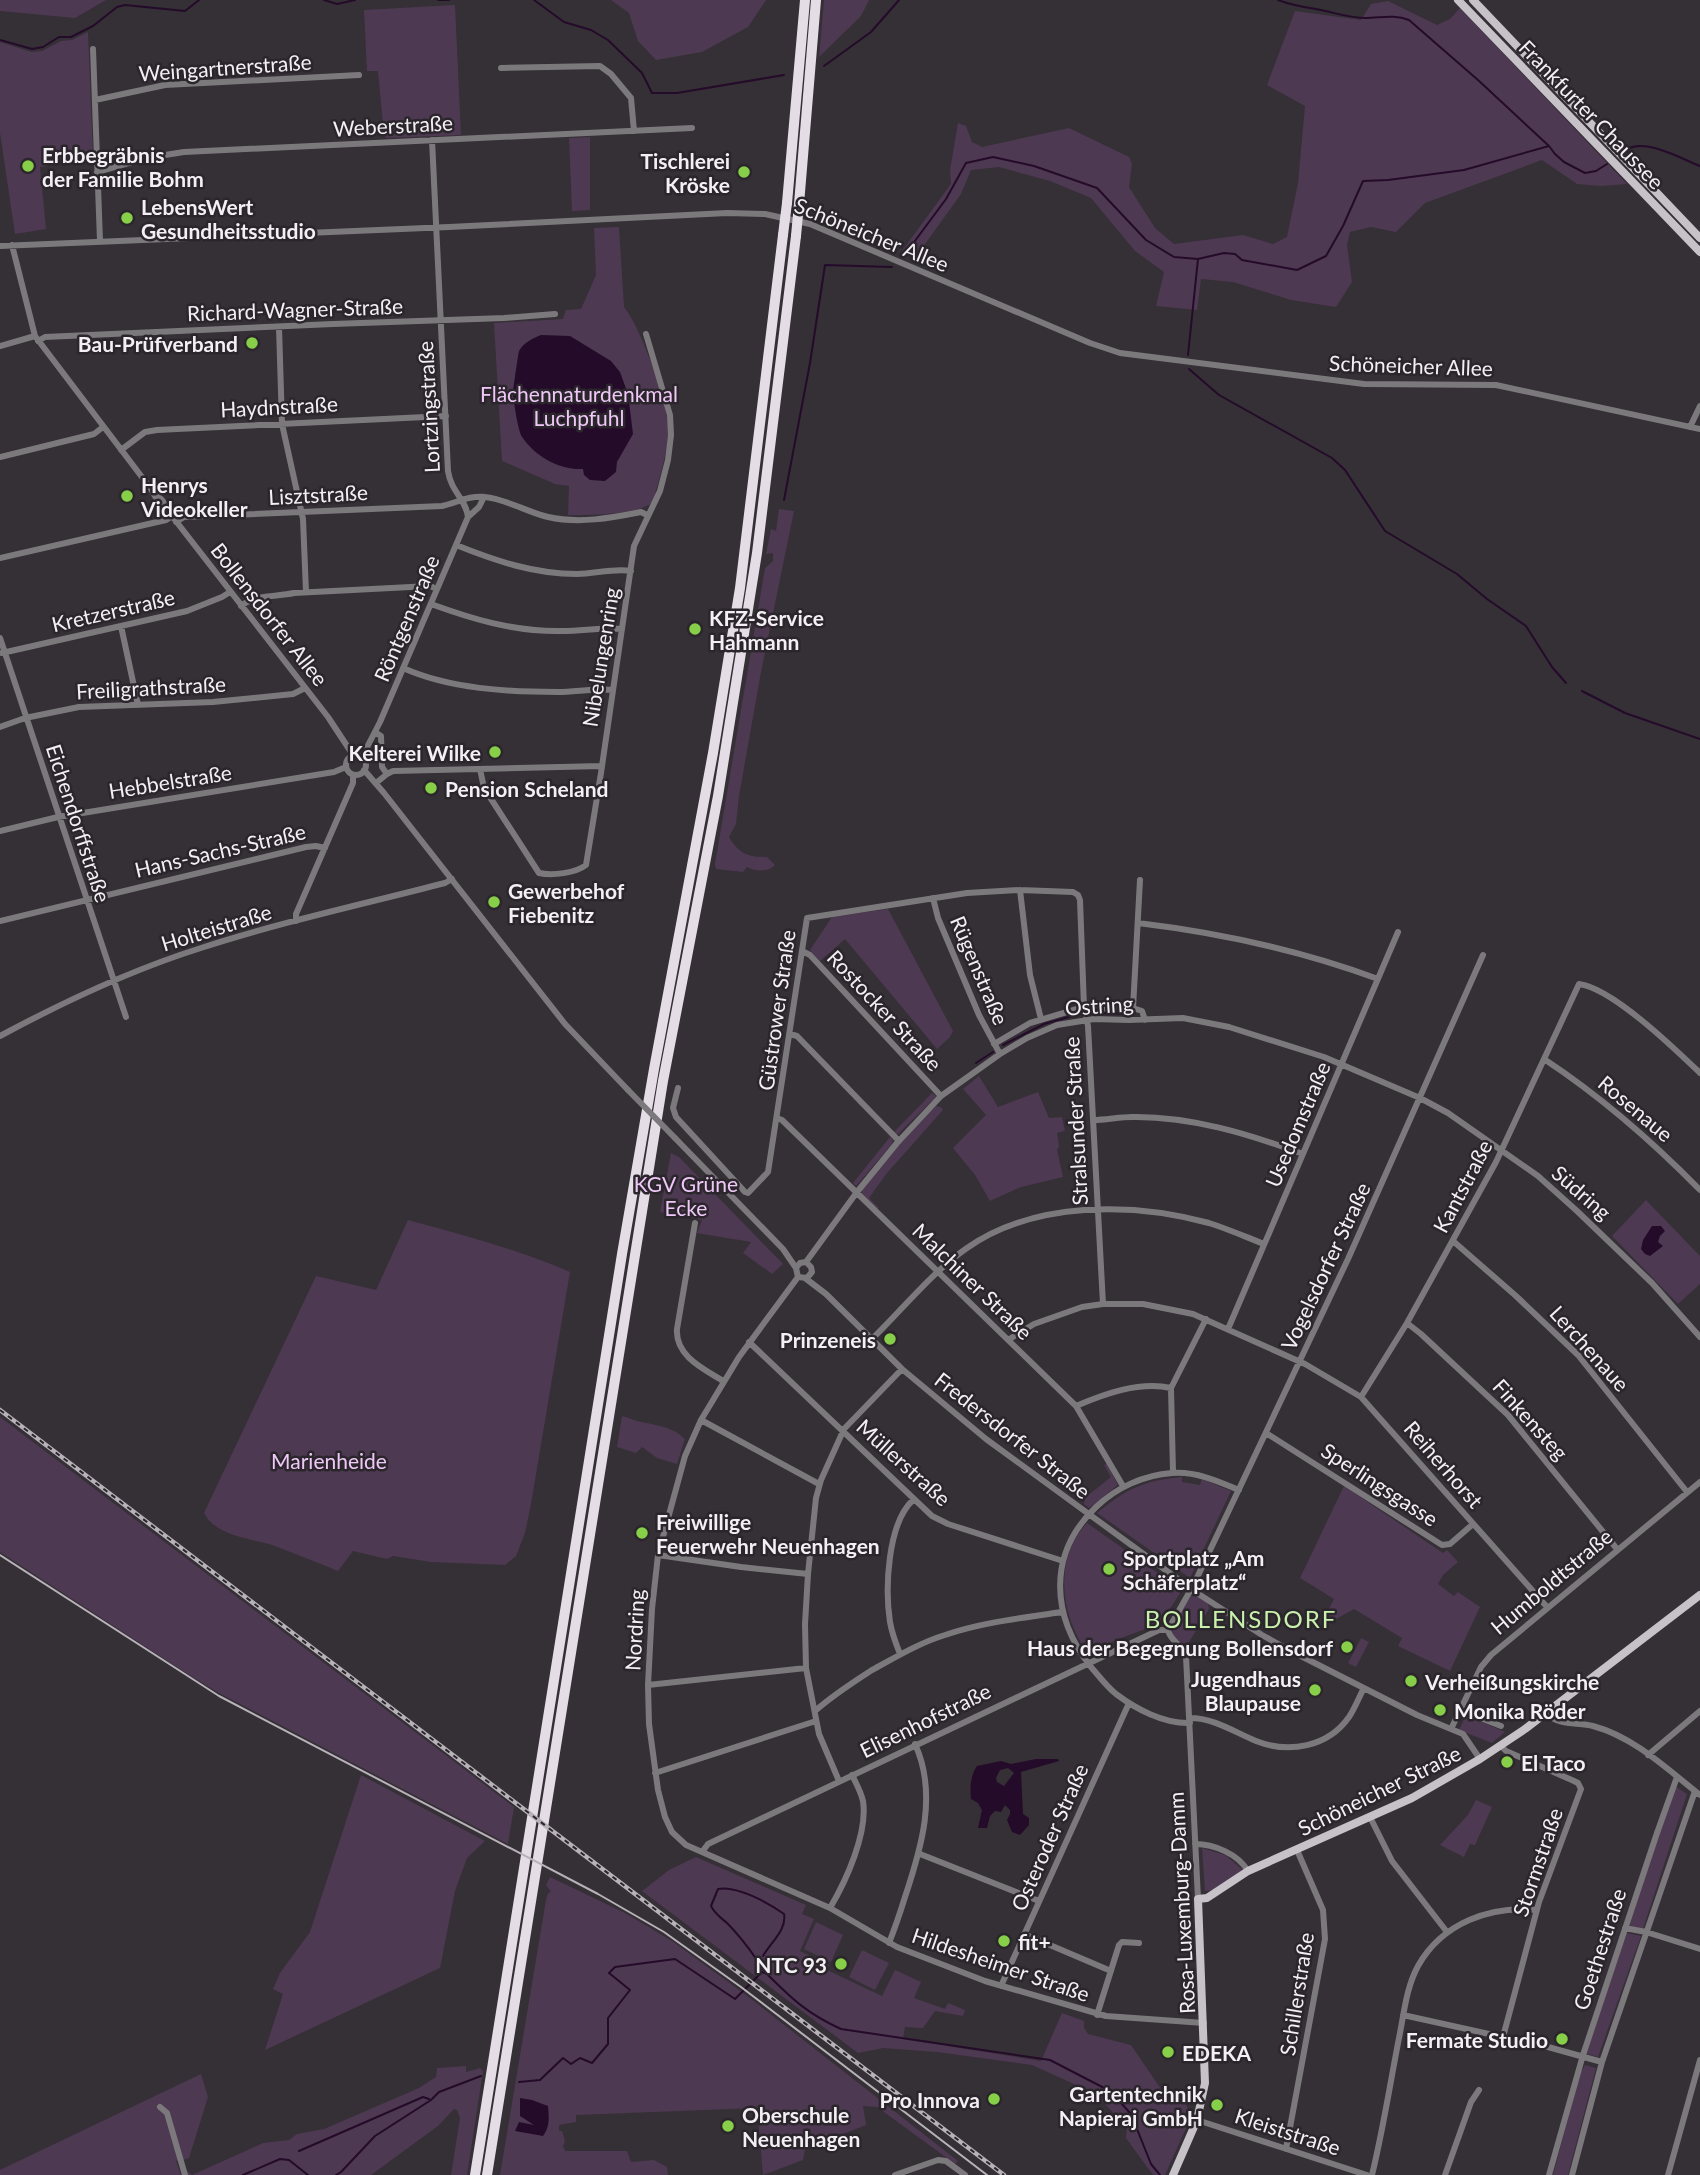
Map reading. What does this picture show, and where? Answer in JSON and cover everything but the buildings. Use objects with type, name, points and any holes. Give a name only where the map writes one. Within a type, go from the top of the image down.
[{"type":"highway","points":[[475,2175],[627,1227],[713,753],[740,588],[783,234],[805,0]]},
{"type":"highway","points":[[488,2175],[663,1081],[718,796],[757,553],[796,236],[816,0]]},
{"type":"main road","name":"Frankfurter Chaussee","points":[[1458,0],[1700,252]]},
{"type":"main road","name":"Frankfurter Chaussee","points":[[1473,0],[1700,238]]},
{"type":"main road","name":"Schöneicher Straße","points":[[1198,1899],[1207,1898],[1248,1871],[1412,1798],[1480,1759],[1546,1713],[1700,1595]]},
{"type":"main road","name":"Rosa-Luxemburg-Damm","points":[[1173,2175],[1197,2120],[1205,2083],[1198,1899]]},
{"type":"street","points":[[93,49],[100,241]]},
{"type":"street","points":[[501,68],[600,66],[611,74],[631,98],[634,131]]},
{"type":"street","name":"Weingartnerstraße","points":[[95,100],[165,85],[359,75]]},
{"type":"street","name":"Weberstraße","points":[[97,172],[146,158],[184,152],[692,128]]},
{"type":"street","name":"Lortzingstraße","points":[[432,140],[449,481],[461,500]]},
{"type":"street","name":"Schöneicher Allee","points":[[0,246],[727,213],[779,216],[815,226],[1073,336],[1120,353],[1352,383],[1477,384],[1511,387],[1700,429]]},
{"type":"street","name":"Bollensdorfer Allee","points":[[12,245],[36,339],[328,717],[350,757]]},
{"type":"street","name":"Richard-Wagner-Straße","points":[[0,346],[45,337],[555,314]]},
{"type":"street","points":[[279,327],[282,424],[302,512],[306,592]]},
{"type":"street","name":"Nibelungenring","points":[[480,769],[484,788],[539,873],[580,870],[586,864],[636,540],[660,491],[668,460],[671,425],[667,401],[646,334]]},
{"type":"street","points":[[1690,427],[1700,406]]},
{"type":"street","name":"Haydnstraße","points":[[121,450],[148,431],[446,416]]},
{"type":"street","points":[[0,457],[94,434],[103,428]]},
{"type":"street","points":[[484,496],[555,518],[600,519],[641,512],[648,515]]},
{"type":"street","name":"Lisztstraße","points":[[0,558],[184,517],[442,506],[484,496]]},
{"type":"street","name":"Röntgenstraße","points":[[362,757],[468,517],[484,496]]},
{"type":"street","points":[[461,500],[468,517]]},
{"type":"street","points":[[456,545],[537,571],[577,574],[631,571]]},
{"type":"street","points":[[241,606],[253,598],[306,592],[430,586],[437,589]]},
{"type":"street","name":"Kretzerstraße","points":[[2,653],[187,611],[230,592]]},
{"type":"street","points":[[431,604],[474,619],[524,630],[622,629]]},
{"type":"street","points":[[121,625],[138,705]]},
{"type":"street","name":"Eichendorffstraße","points":[[0,639],[2,653],[126,1017]]},
{"type":"street","points":[[403,668],[450,682],[503,689],[554,692],[613,690]]},
{"type":"street","name":"Freiligrathstraße","points":[[0,727],[25,718],[92,706],[213,702],[293,694],[305,688]]},
{"type":"street","points":[[375,732],[381,736],[382,767],[387,774]]},
{"type":"street","points":[[296,921],[296,914],[353,783],[353,775],[346,767],[350,757],[362,757],[366,765],[364,770],[353,775]]},
{"type":"street","points":[[376,783],[393,771],[601,766]]},
{"type":"street","name":"Hebbelstraße","points":[[0,831],[58,817],[334,772],[346,767]]},
{"type":"street","points":[[364,770],[565,1024],[783,1249],[812,1269],[805,1276]]},
{"type":"street","name":"Hans-Sachs-Straße","points":[[0,921],[306,847],[325,848]]},
{"type":"street","name":"Holteistraße","points":[[0,1036],[114,980],[201,948],[452,879]]},
{"type":"street","points":[[1140,880],[1133,1008],[1142,1011],[1144,1020]]},
{"type":"street","points":[[1020,890],[1030,975],[1041,1019]]},
{"type":"street","name":"Güstrower Straße","points":[[678,1088],[673,1108],[676,1117],[748,1193],[768,1172],[806,920],[810,916],[975,893],[1020,890],[1073,892],[1077,895]]},
{"type":"street","name":"Stralsunder Straße","points":[[1077,895],[1080,900],[1103,1304]]},
{"type":"street","name":"Rügenstraße","points":[[933,898],[979,1015],[1000,1054]]},
{"type":"street","points":[[1138,923],[1252,941],[1303,954],[1378,979]]},
{"type":"street","name":"Usedomstraße","points":[[1228,1329],[1398,932]]},
{"type":"street","name":"Rostocker Straße","points":[[802,951],[810,955],[941,1096]]},
{"type":"street","name":"Vogelsdorfer Straße","points":[[1168,1630],[1300,1362],[1483,954]]},
{"type":"street","name":"Kantstraße","points":[[1361,1397],[1407,1323],[1502,1150],[1579,984],[1594,989],[1619,1004],[1700,1073]]},
{"type":"street","name":"Ostring","points":[[994,1044],[1041,1019],[1084,1007],[1133,1008]]},
{"type":"street","name":"Ostring","points":[[803,1264],[857,1192],[941,1096],[1000,1054],[1057,1025],[1087,1020],[1183,1018],[1209,1023],[1280,1042],[1342,1064],[1420,1098]]},
{"type":"street","points":[[790,1034],[797,1036],[899,1141]]},
{"type":"street","name":"Rosenaue","points":[[1544,1059],[1572,1077],[1619,1115],[1700,1190]]},
{"type":"street","name":"Südring","points":[[1420,1098],[1448,1113],[1546,1183],[1597,1228],[1652,1283],[1700,1337]]},
{"type":"street","points":[[1093,1120],[1136,1117],[1200,1124],[1251,1136],[1303,1154]]},
{"type":"street","name":"Malchiner Straße","points":[[777,1118],[857,1192],[1076,1406],[1123,1486]]},
{"type":"street","points":[[871,1340],[938,1271],[969,1247],[1009,1226],[1044,1216],[1098,1211],[1139,1211],[1183,1217],[1224,1228],[1264,1244]]},
{"type":"street","points":[[695,1223],[677,1341],[687,1356],[723,1381]]},
{"type":"street","name":"Lerchenaue","points":[[1453,1241],[1578,1354],[1687,1492]]},
{"type":"street","points":[[803,1264],[805,1276]]},
{"type":"street","name":"Nordring","points":[[685,1845],[668,1826],[655,1773],[648,1708],[652,1609],[659,1555],[685,1456],[701,1420],[749,1342],[805,1276]]},
{"type":"street","name":"Fredersdorfer Straße","points":[[805,1276],[902,1369],[985,1439],[1191,1588],[1267,1639],[1417,1715],[1451,1729]]},
{"type":"street","name":"Reiherhorst","points":[[1008,1340],[1053,1316],[1103,1304],[1157,1305],[1206,1319],[1300,1362],[1361,1397],[1547,1607]]},
{"type":"street","points":[[1173,1472],[1171,1388],[1206,1319]]},
{"type":"street","name":"Finkensteg","points":[[1407,1323],[1508,1415],[1617,1549]]},
{"type":"street","name":"Müllerstraße","points":[[749,1342],[932,1516],[948,1524],[1063,1561]]},
{"type":"street","points":[[839,1781],[816,1721],[807,1668],[805,1624],[808,1574],[819,1485],[843,1432],[902,1369]]},
{"type":"street","points":[[1076,1406],[1128,1389],[1171,1388]]},
{"type":"street","points":[[701,1420],[819,1485]]},
{"type":"street","name":"Sperlingsgasse","points":[[1266,1433],[1442,1545],[1450,1544],[1473,1524]]},
{"type":"street","points":[[1239,1490],[1214,1479],[1173,1472],[1123,1486],[1104,1500],[1073,1536],[1063,1561],[1062,1612],[1069,1635],[1111,1690],[1129,1703],[1164,1719],[1209,1720],[1275,1747],[1304,1746],[1322,1740],[1339,1728],[1350,1715],[1364,1688]]},
{"type":"street","name":"Humboldtstraße","points":[[1451,1729],[1486,1661],[1506,1640],[1700,1482]]},
{"type":"street","points":[[900,1654],[890,1620],[888,1577],[899,1523],[907,1505],[913,1500]]},
{"type":"street","points":[[659,1555],[808,1574]]},
{"type":"street","points":[[815,1711],[839,1691],[900,1654],[934,1639],[1000,1621],[1062,1612]]},
{"type":"street","name":"Elisenhofstraße","points":[[702,1852],[708,1843],[915,1744],[1159,1630],[1168,1630]]},
{"type":"street","name":"Rosa-Luxemburg-Damm","points":[[1168,1630],[1170,1638],[1183,1648],[1186,1656],[1198,1899]]},
{"type":"street","points":[[648,1685],[807,1668]]},
{"type":"street","name":"Osteroder Straße","points":[[1001,1986],[1129,1703]]},
{"type":"street","points":[[1460,1710],[1501,1726]]},
{"type":"street","points":[[1648,1755],[1700,1711]]},
{"type":"street","points":[[1546,1713],[1557,1722],[1582,1724],[1606,1731],[1648,1755],[1698,1793]]},
{"type":"street","points":[[655,1773],[816,1721]]},
{"type":"street","points":[[1451,1729],[1463,1734],[1480,1759]]},
{"type":"street","points":[[889,1943],[920,1854],[925,1819],[925,1785],[920,1755],[915,1744]]},
{"type":"street","name":"Stormstraße","points":[[1501,1746],[1506,1751],[1578,1783],[1581,1789],[1537,1910],[1503,2037]]},
{"type":"street","points":[[830,1908],[846,1878],[861,1828],[863,1801],[852,1775]]},
{"type":"street","name":"Goethestraße","points":[[1549,2175],[1583,2055],[1677,1777]]},
{"type":"street","name":"Goethestraße","points":[[1572,2175],[1602,2062],[1692,1794],[1698,1793]]},
{"type":"street","points":[[1370,1818],[1392,1861],[1447,1933]]},
{"type":"street","points":[[1195,1844],[1222,1850],[1241,1862],[1248,1871]]},
{"type":"street","name":"Hildesheimer Straße","points":[[685,1845],[830,1908],[889,1943],[1001,1986],[1097,2015],[1204,2023]]},
{"type":"street","name":"Schillerstraße","points":[[1286,2149],[1325,1939],[1323,1910],[1297,1850]]},
{"type":"street","points":[[920,1854],[1039,1901]]},
{"type":"street","points":[[1370,2175],[1409,1987],[1420,1963],[1447,1933],[1488,1912],[1510,1909],[1537,1910]]},
{"type":"street","points":[[1625,1928],[1700,1950]]},
{"type":"street","points":[[1024,1934],[1111,1971]]},
{"type":"street","points":[[1097,2015],[1119,1945],[1122,1942],[1139,1943]]},
{"type":"street","points":[[1404,2015],[1583,2055],[1602,2062]]},
{"type":"street","points":[[1668,2175],[1697,2083],[1700,2060]]},
{"type":"street","points":[[1445,2175],[1471,2102],[1479,2090]]},
{"type":"street","points":[[160,2107],[167,2113],[185,2175]]},
{"type":"street","name":"Kleiststraße","points":[[1197,2120],[1370,2175]]},
{"type":"street","points":[[900,2174],[938,2160],[946,2161],[965,2175]]},
{"type":"green space","points":[[0,0],[106,0],[75,18],[0,11]]},
{"type":"green space","points":[[611,0],[766,0],[748,27],[702,52],[656,60],[638,41],[629,13]]},
{"type":"green space","points":[[824,0],[869,0],[861,16],[819,57]]},
{"type":"green space","points":[[1388,1],[1437,25],[1450,19],[1460,8],[1627,184],[1577,184],[1542,160],[1425,203],[1396,232],[1371,227],[1350,232],[1347,245],[1352,282],[1336,307],[1291,300],[1233,282],[1201,279],[1197,310],[1156,306],[1164,272],[1135,251],[1091,198],[1050,181],[999,167],[971,170],[961,194],[915,258],[902,251],[951,184],[950,170],[958,123],[966,126],[972,142],[982,147],[1069,128],[1129,157],[1132,164],[1129,187],[1155,228],[1174,244],[1243,235],[1273,244],[1287,237],[1298,183],[1305,106],[1267,85],[1295,11],[1361,20],[1371,4]]},
{"type":"green space","points":[[455,5],[461,135],[387,138],[384,135],[378,71],[367,71],[364,10]]},
{"type":"green space","points":[[88,32],[93,156],[47,163],[47,166],[40,167],[46,229],[15,234],[0,133],[0,42],[31,52],[42,51]]},
{"type":"green space","points":[[590,137],[590,210],[572,211],[569,138]]},
{"type":"green space","name":"Flächennaturdenkmal Luchpfuhl","points":[[619,227],[624,307],[644,345],[663,397],[668,423],[666,452],[653,502],[637,510],[625,512],[568,515],[569,486],[555,484],[502,461],[494,323],[563,319],[566,310],[581,309],[596,275],[594,228]]},
{"type":"green space","points":[[779,509],[794,511],[761,672],[736,824],[729,837],[736,847],[745,853],[767,857],[775,865],[762,870],[747,867],[743,872],[716,869],[765,568],[773,561],[773,553],[766,554],[771,529],[776,531]]},
{"type":"green space","points":[[888,909],[953,1031],[937,1049],[845,939],[820,961],[810,950],[832,917]]},
{"type":"green space","points":[[979,1076],[998,1107],[1038,1092],[1049,1118],[1062,1117],[1065,1131],[1057,1133],[1057,1150],[1063,1177],[1021,1187],[990,1201],[975,1175],[953,1148],[986,1115],[963,1089]]},
{"type":"green space","points":[[932,1093],[935,1098],[897,1135],[894,1132]]},
{"type":"green space","points":[[936,1106],[943,1110],[887,1173],[869,1198],[879,1208],[877,1209],[862,1194],[862,1189],[902,1140]]},
{"type":"green space","points":[[890,1137],[892,1144],[856,1186],[853,1183]]},
{"type":"green space","name":"KGV Grüne Ecke","points":[[671,1153],[679,1157],[783,1264],[772,1274],[743,1253],[751,1242],[697,1233],[702,1220],[660,1212]]},
{"type":"green space","points":[[1646,1200],[1700,1256],[1700,1284],[1678,1304],[1612,1236]]},
{"type":"green space","name":"Marienheide","points":[[408,1220],[510,1249],[570,1272],[531,1504],[525,1533],[516,1556],[505,1565],[431,1562],[393,1556],[387,1559],[353,1551],[338,1571],[216,1527],[204,1513],[316,1276],[376,1290]]},
{"type":"green space","points":[[622,1416],[667,1428],[681,1435],[685,1439],[677,1464],[657,1458],[642,1447],[636,1453],[617,1447]]},
{"type":"green space","points":[[0,1417],[514,1807],[508,1844],[219,1693],[0,1552]]},
{"type":"green space","points":[[1107,1464],[1118,1485],[1089,1508],[1084,1504],[1085,1499],[1081,1501],[1111,1477],[1104,1465]]},
{"type":"green space","points":[[1182,1477],[1182,1482],[1200,1485],[1202,1479],[1231,1491],[1190,1578],[1097,1513],[1136,1487]]},
{"type":"green space","points":[[1344,1486],[1443,1553],[1447,1550],[1458,1562],[1443,1575],[1438,1584],[1454,1596],[1458,1592],[1480,1607],[1450,1671],[1398,1646],[1402,1638],[1354,1609],[1325,1625],[1323,1620],[1334,1599],[1300,1578]]},
{"type":"green space","name":"Sportplatz „Am Schäferplatz“","points":[[1087,1523],[1182,1590],[1161,1623],[1088,1654],[1071,1622],[1064,1588],[1069,1554]]},
{"type":"green space","points":[[1195,1595],[1208,1602],[1209,1609],[1186,1647],[1175,1639],[1171,1628],[1191,1596]]},
{"type":"green space","points":[[1361,1638],[1369,1642],[1356,1667],[1348,1663]]},
{"type":"green space","points":[[1466,1715],[1505,1732],[1492,1743],[1459,1730]]},
{"type":"green space","points":[[361,1775],[485,1841],[467,1858],[455,1891],[440,1968],[265,2050],[283,1994],[273,1989],[280,1973],[310,1932]]},
{"type":"green space","points":[[1675,1786],[1687,1794],[1643,1929],[1628,1925]]},
{"type":"green space","points":[[1476,1800],[1492,1807],[1475,1845],[1470,1844],[1464,1857],[1440,1845],[1468,1815]]},
{"type":"green space","points":[[1202,1848],[1225,1855],[1243,1870],[1213,1890],[1205,1891]]},
{"type":"green space","points":[[696,1857],[806,1905],[802,1914],[814,1919],[800,1951],[829,1965],[827,1970],[882,1996],[895,1970],[921,1982],[914,1998],[945,2009],[948,2003],[965,2010],[963,2016],[935,2011],[923,2028],[905,2027],[903,2039],[1041,2061],[1062,2013],[1084,2021],[1088,2034],[1131,2045],[1163,2092],[1182,2094],[1191,2117],[1165,2175],[1153,2175],[1126,2138],[1127,2128],[1096,2094],[1032,2065],[937,2052],[883,2048],[858,2053],[642,1891],[669,1870]]},
{"type":"green space","points":[[550,1877],[625,1913],[672,1941],[746,1995],[958,2161],[955,2164],[877,2107],[863,2106],[866,2125],[805,2149],[803,2160],[763,2175],[757,2108],[576,2115],[576,2122],[559,2125],[559,2131],[562,2131],[565,2141],[565,2151],[627,2151],[631,2162],[654,2160],[667,2167],[668,2175],[500,2175],[546,1900],[551,1892],[546,1885]]},
{"type":"green space","points":[[816,1922],[843,1935],[831,1962],[804,1949]]},
{"type":"green space","points":[[1627,1933],[1641,1936],[1598,2057],[1585,2053]]},
{"type":"green space","points":[[862,1950],[889,1963],[875,1990],[849,1977]]},
{"type":"green space","points":[[1585,2065],[1596,2068],[1568,2175],[1553,2175],[1580,2074]]},
{"type":"green space","points":[[466,2066],[466,2072],[480,2068],[483,2071],[467,2175],[451,2175],[460,2118],[454,2109],[438,2126],[371,2175],[192,2175],[263,2143],[289,2140],[297,2134],[324,2129],[419,2088],[436,2077],[437,2068]]},
{"type":"green space","points":[[201,2074],[208,2097],[189,2158],[183,2160],[186,2170],[192,2175],[187,2175],[182,2159],[176,2161],[181,2175],[0,2175],[0,2170]]},
{"type":"shaded area","points":[[541,335],[570,336],[611,361],[620,372],[628,394],[633,434],[617,462],[616,472],[605,481],[590,480],[584,475],[583,469],[565,467],[549,461],[534,451],[522,437],[513,394],[519,351],[526,343]]},
{"type":"shaded area","points":[[1652,1226],[1661,1226],[1665,1231],[1658,1242],[1663,1246],[1650,1256],[1641,1249]]},
{"type":"shaded area","points":[[1036,1759],[1059,1761],[1021,1772],[1023,1814],[1029,1818],[1029,1825],[1020,1835],[1012,1832],[1007,1820],[1010,1810],[1005,1805],[1001,1812],[995,1811],[990,1816],[987,1828],[978,1828],[982,1810],[978,1803],[971,1799],[971,1782],[977,1766],[1001,1761],[1011,1764]],"holes":[[[1008,1768],[1014,1773],[1004,1786],[997,1782],[1000,1770]]]},
{"type":"shaded area","points":[[520,2098],[548,2106],[548,2125],[543,2136],[515,2131],[519,2122],[534,2125],[520,2116]]},
{"type":"waterway","points":[[0,40],[32,49],[43,47],[59,37],[71,37],[93,26],[117,7],[125,5],[185,11],[199,0]]},
{"type":"waterway","points":[[324,0],[337,4],[355,0]]},
{"type":"waterway","points":[[438,0],[449,0]]},
{"type":"waterway","points":[[534,0],[564,22],[591,30],[608,40],[642,73],[652,93],[677,93],[784,75]]},
{"type":"waterway","points":[[824,66],[871,32],[899,0]]},
{"type":"waterway","points":[[1278,0],[1353,17],[1393,17],[1409,20],[1478,80],[1564,162],[1585,173],[1596,171],[1607,164]]},
{"type":"waterway","points":[[906,253],[946,199],[966,163],[993,157],[1034,166],[1097,188],[1146,240],[1174,257],[1198,259],[1224,253],[1235,254],[1242,260],[1297,270],[1326,256],[1363,181],[1464,170],[1549,146]]},
{"type":"waterway","points":[[1628,149],[1635,146],[1654,148],[1700,166]]},
{"type":"waterway","points":[[1188,355],[1198,259]]},
{"type":"waterway","points":[[784,500],[825,265],[892,267]]},
{"type":"waterway","points":[[1189,369],[1219,395],[1332,458],[1345,470],[1385,531],[1457,574],[1526,626],[1552,667],[1566,683]]},
{"type":"waterway","points":[[1582,691],[1625,713],[1700,739]]},
{"type":"waterway","points":[[1092,1013],[1133,1014]]},
{"type":"waterway","points":[[1003,1045],[1044,1024],[1079,1014]]},
{"type":"waterway","points":[[976,1063],[993,1052]]},
{"type":"waterway","points":[[757,1960],[711,1906],[718,1889],[743,1892],[784,1914],[781,1931],[763,1956]]},
{"type":"waterway","points":[[519,2082],[540,2080],[563,2058],[571,2064],[580,2058],[592,2063],[608,2044],[608,2018],[630,1990],[609,1973],[615,1967],[675,1959],[735,1999],[762,1972],[767,1974],[801,2006],[841,2029],[1050,2060],[1110,2091],[1131,2114],[1151,2164],[1160,2175]]},
{"type":"waterway","points":[[336,2175],[375,2136],[439,2092],[481,2076]]},
{"type":"waterway","points":[[299,2151],[423,2097],[429,2099]]},
{"type":"waterway","points":[[243,2175],[280,2159],[289,2160],[308,2175]]},
{"type":"tram line","points":[[0,1555],[219,1696],[598,1894],[664,1932],[741,1987],[987,2175]]},
{"type":"railway","points":[[0,1410],[1004,2175]]},
{"type":"place","name":"Erbbegräbnis der Familie Bohm","points":[[28,166]]},
{"type":"place","name":"Tischlerei Kröske","points":[[744,172]]},
{"type":"place","name":"LebensWert Gesundheitsstudio","points":[[127,218]]},
{"type":"place","name":"Bau-Prüfverband","points":[[252,343]]},
{"type":"place","name":"Henrys Videokeller","points":[[127,496]]},
{"type":"place","name":"KFZ-Service Hahmann","points":[[695,629]]},
{"type":"place","name":"Kelterei Wilke","points":[[495,752]]},
{"type":"place","name":"Pension Scheland","points":[[431,788]]},
{"type":"place","name":"Gewerbehof Fiebenitz","points":[[494,902]]},
{"type":"place","name":"Prinzeneis","points":[[890,1339]]},
{"type":"place","name":"Freiwillige Feuerwehr Neuenhagen","points":[[642,1533]]},
{"type":"place","name":"Sportplatz „Am Schäferplatz“","points":[[1109,1569]]},
{"type":"place","name":"Haus der Begegnung Bollensdorf","points":[[1347,1647]]},
{"type":"place","name":"Verheißungskirche","points":[[1411,1681]]},
{"type":"place","name":"Jugendhaus Blaupause","points":[[1315,1690]]},
{"type":"place","name":"Monika Röder","points":[[1440,1710]]},
{"type":"place","name":"El Taco","points":[[1507,1762]]},
{"type":"place","name":"fit+","points":[[1004,1941]]},
{"type":"place","name":"NTC 93","points":[[841,1964]]},
{"type":"place","name":"Fermate Studio","points":[[1562,2039]]},
{"type":"place","name":"EDEKA","points":[[1168,2052]]},
{"type":"place","name":"Pro Innova","points":[[994,2099]]},
{"type":"place","name":"Gartentechnik Napieraj GmbH","points":[[1217,2105]]},
{"type":"place","name":"Oberschule Neuenhagen","points":[[728,2126]]},
{"type":"district","name":"BOLLENSDORF","points":[[1241,1618]]}]
